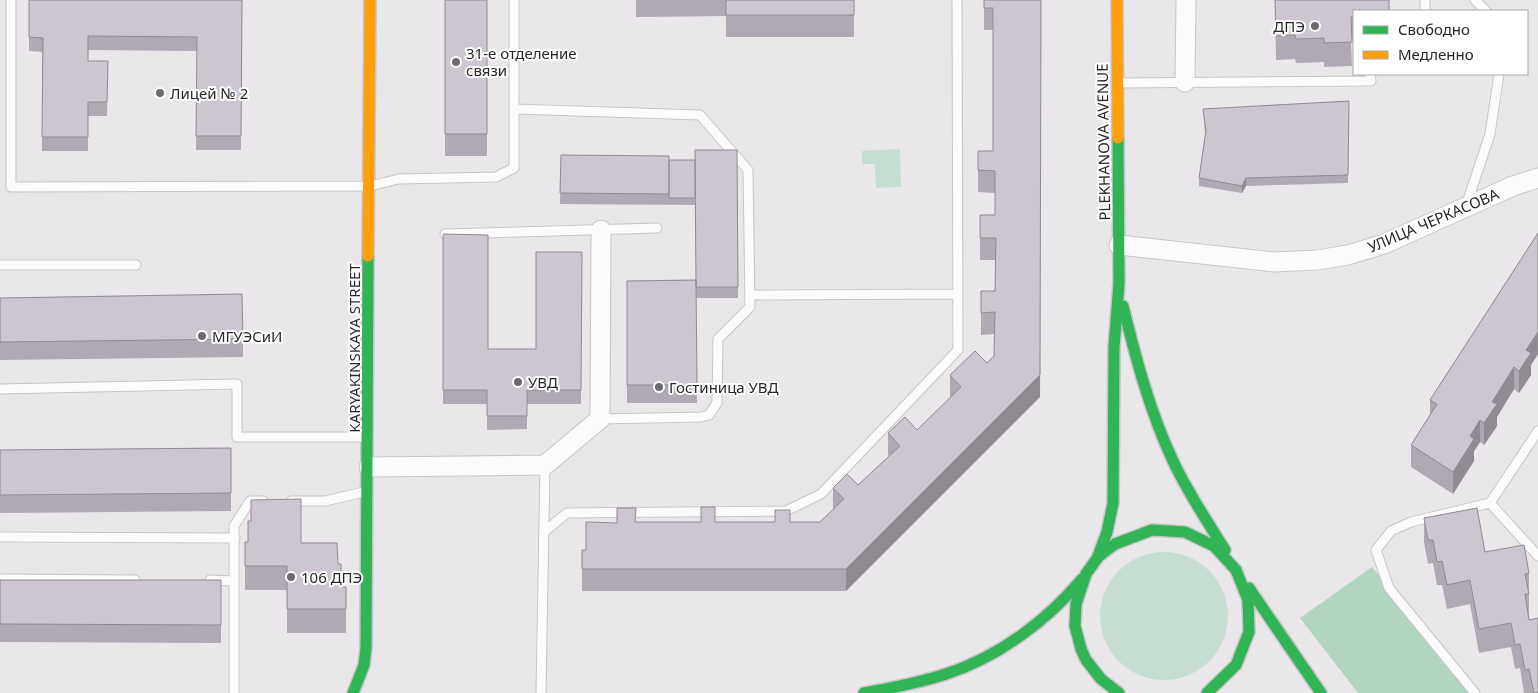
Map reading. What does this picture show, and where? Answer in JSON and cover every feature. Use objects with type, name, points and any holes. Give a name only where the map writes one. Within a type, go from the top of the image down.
[{"type":"main road","name":"KARYAKINSKAYA STREET","points":[[353,693],[364,665],[366,648],[370,0]]},
{"type":"main road","name":"PLEKHANOVA AVENUE","points":[[1096,559],[1104,545],[1113,503],[1114,347],[1119,283],[1117,0]]},
{"type":"main road","name":"PLEKHANOVA AVENUE","points":[[1119,283],[1146,390],[1159,426],[1183,482],[1234,564]]},
{"type":"main road","points":[[864,693],[901,687],[931,679],[990,655],[1017,638],[1075,588],[1096,559],[1108,548],[1124,538],[1143,531],[1164,529],[1184,531],[1202,538],[1218,548],[1234,564],[1321,693]]},
{"type":"main road","points":[[1087,573],[1080,588],[1075,616],[1080,644],[1094,670],[1102,680],[1119,693]]},
{"type":"main road","points":[[1207,693],[1220,684],[1232,671],[1243,653],[1249,636],[1251,617],[1248,595],[1242,578]]},
{"type":"street","points":[[1185,82],[1186,0]]},
{"type":"street","name":"УЛИЦА ЧЕРКАСОВА","points":[[1119,245],[1274,262],[1317,260],[1348,255],[1384,244],[1513,186],[1538,178]]},
{"type":"street","points":[[368,467],[546,465],[600,419],[601,230]]},
{"type":"lane","points":[[11,0],[12,188],[370,186],[399,178],[496,177],[514,168],[514,0]]},
{"type":"lane","points":[[544,532],[566,513],[786,511],[821,494],[958,350],[957,0]]},
{"type":"lane","points":[[1475,0],[1485,10]]},
{"type":"lane","points":[[1117,83],[1370,81],[1370,75]]},
{"type":"lane","points":[[1466,208],[1490,134],[1499,75]]},
{"type":"lane","points":[[515,109],[700,115],[748,170],[750,307],[718,339],[717,403],[709,415],[701,417],[600,419]]},
{"type":"lane","points":[[444,234],[657,228]]},
{"type":"lane","points":[[0,265],[136,265]]},
{"type":"lane","points":[[750,295],[958,294]]},
{"type":"lane","points":[[0,389],[237,384],[237,437],[368,437]]},
{"type":"lane","points":[[1475,693],[1389,588],[1376,550],[1391,531],[1411,522],[1490,503],[1538,431]]},
{"type":"lane","points":[[541,693],[546,465]]},
{"type":"lane","points":[[234,693],[234,526],[250,501],[325,501],[368,491]]},
{"type":"lane","points":[[1490,503],[1538,556]]},
{"type":"lane","points":[[0,537],[234,538]]},
{"type":"lane","points":[[0,580],[149,580]]},
{"type":"lane","points":[[199,580],[234,581]]},
{"type":"green space","points":[[900,149],[901,187],[876,188],[875,164],[862,164],[862,151]]},
{"type":"green space","points":[[1164,552],[1188,557],[1209,571],[1223,592],[1228,616],[1223,640],[1209,661],[1188,675],[1164,680],[1140,675],[1119,661],[1105,640],[1100,616],[1105,592],[1119,571],[1140,557]]},
{"type":"green space","points":[[1372,567],[1475,693],[1358,693],[1300,618]]},
{"type":"building","points":[[29,0],[242,0],[241,136],[196,136],[197,37],[88,36],[88,61],[108,61],[107,102],[88,102],[88,137],[42,137],[43,38],[29,37]]},
{"type":"building","points":[[445,0],[487,0],[487,134],[445,134]]},
{"type":"building","points":[[726,0],[854,0],[854,15],[726,15]]},
{"type":"building","points":[[984,0],[1041,0],[1040,375],[846,569],[582,569],[582,550],[586,550],[586,522],[617,523],[617,508],[636,508],[635,522],[701,522],[701,507],[715,507],[715,522],[775,522],[775,510],[790,510],[790,522],[820,522],[844,499],[833,488],[847,474],[858,485],[900,446],[888,433],[905,417],[917,430],[961,387],[950,375],[975,351],[987,363],[994,356],[995,312],[981,313],[981,291],[995,291],[996,238],[980,238],[980,215],[995,215],[995,171],[978,170],[978,151],[993,151],[993,8],[984,8]]},
{"type":"building","points":[[1275,0],[1389,0],[1389,10],[1353,10],[1353,16],[1351,17],[1352,42],[1324,43],[1324,38],[1296,39],[1295,35],[1276,36]]},
{"type":"building","points":[[1349,101],[1348,175],[1246,178],[1242,186],[1199,178],[1206,131],[1203,109]]},
{"type":"building","points":[[695,150],[737,150],[738,287],[696,287]]},
{"type":"building","points":[[561,155],[669,156],[669,194],[560,193]]},
{"type":"building","points":[[669,160],[695,160],[695,198],[669,198]]},
{"type":"building","points":[[1538,233],[1538,332],[1526,350],[1531,353],[1519,371],[1514,367],[1492,402],[1497,404],[1484,423],[1480,420],[1470,436],[1474,439],[1453,472],[1411,445],[1437,404],[1430,400]]},
{"type":"building","points":[[443,234],[488,235],[488,349],[536,349],[536,252],[582,252],[581,390],[527,390],[527,416],[487,416],[487,390],[443,390]]},
{"type":"building","points":[[696,280],[697,385],[627,385],[627,281]]},
{"type":"building","points":[[242,294],[243,339],[0,342],[0,298]]},
{"type":"building","points":[[231,448],[231,493],[0,495],[0,450]]},
{"type":"building","name":"106 ДПЭ","points":[[301,499],[301,543],[337,543],[338,564],[341,564],[341,587],[346,587],[346,609],[287,609],[287,566],[245,566],[245,542],[248,542],[248,521],[251,521],[251,500]]},
{"type":"building","points":[[1477,508],[1485,552],[1524,545],[1529,573],[1525,574],[1529,594],[1525,594],[1529,620],[1538,618],[1538,692],[1534,693],[1529,669],[1525,670],[1520,644],[1515,645],[1511,623],[1479,629],[1470,580],[1447,585],[1442,561],[1437,562],[1433,540],[1428,540],[1424,518]]},
{"type":"building","points":[[0,580],[221,580],[221,625],[0,624]]},
{"type":"traffic: fast","points":[[1097,559],[1107,532],[1113,503],[1114,347],[1119,283],[1118,138]]},
{"type":"traffic: fast","points":[[353,693],[364,665],[366,648],[368,256]]},
{"type":"traffic: fast","points":[[1123,306],[1144,385],[1157,424],[1185,484],[1225,550]]},
{"type":"traffic: fast","points":[[1119,693],[1101,679],[1086,660],[1075,626],[1076,604],[1086,574],[1098,557],[1115,544],[1152,530],[1185,532],[1214,546],[1236,570],[1248,600],[1249,632],[1236,665],[1207,693]]},
{"type":"traffic: fast","points":[[864,693],[936,677],[984,658],[1003,648],[1037,623],[1082,579]]},
{"type":"traffic: fast","points":[[1249,588],[1321,693]]},
{"type":"traffic: slow","points":[[368,256],[370,0]]},
{"type":"traffic: slow","points":[[1117,0],[1118,138]]},
{"type":"place","name":"ДПЭ","points":[[1315,26]]},
{"type":"place","name":"31-е отделение связи","points":[[456,62]]},
{"type":"place","name":"Лицей № 2","points":[[160,93]]},
{"type":"place","name":"МГУЭСиИ","points":[[202,336]]},
{"type":"place","name":"УВД","points":[[518,382]]},
{"type":"place","name":"Гостиница УВД","points":[[659,387]]},
{"type":"place","name":"106 ДПЭ","points":[[291,577]]}]
